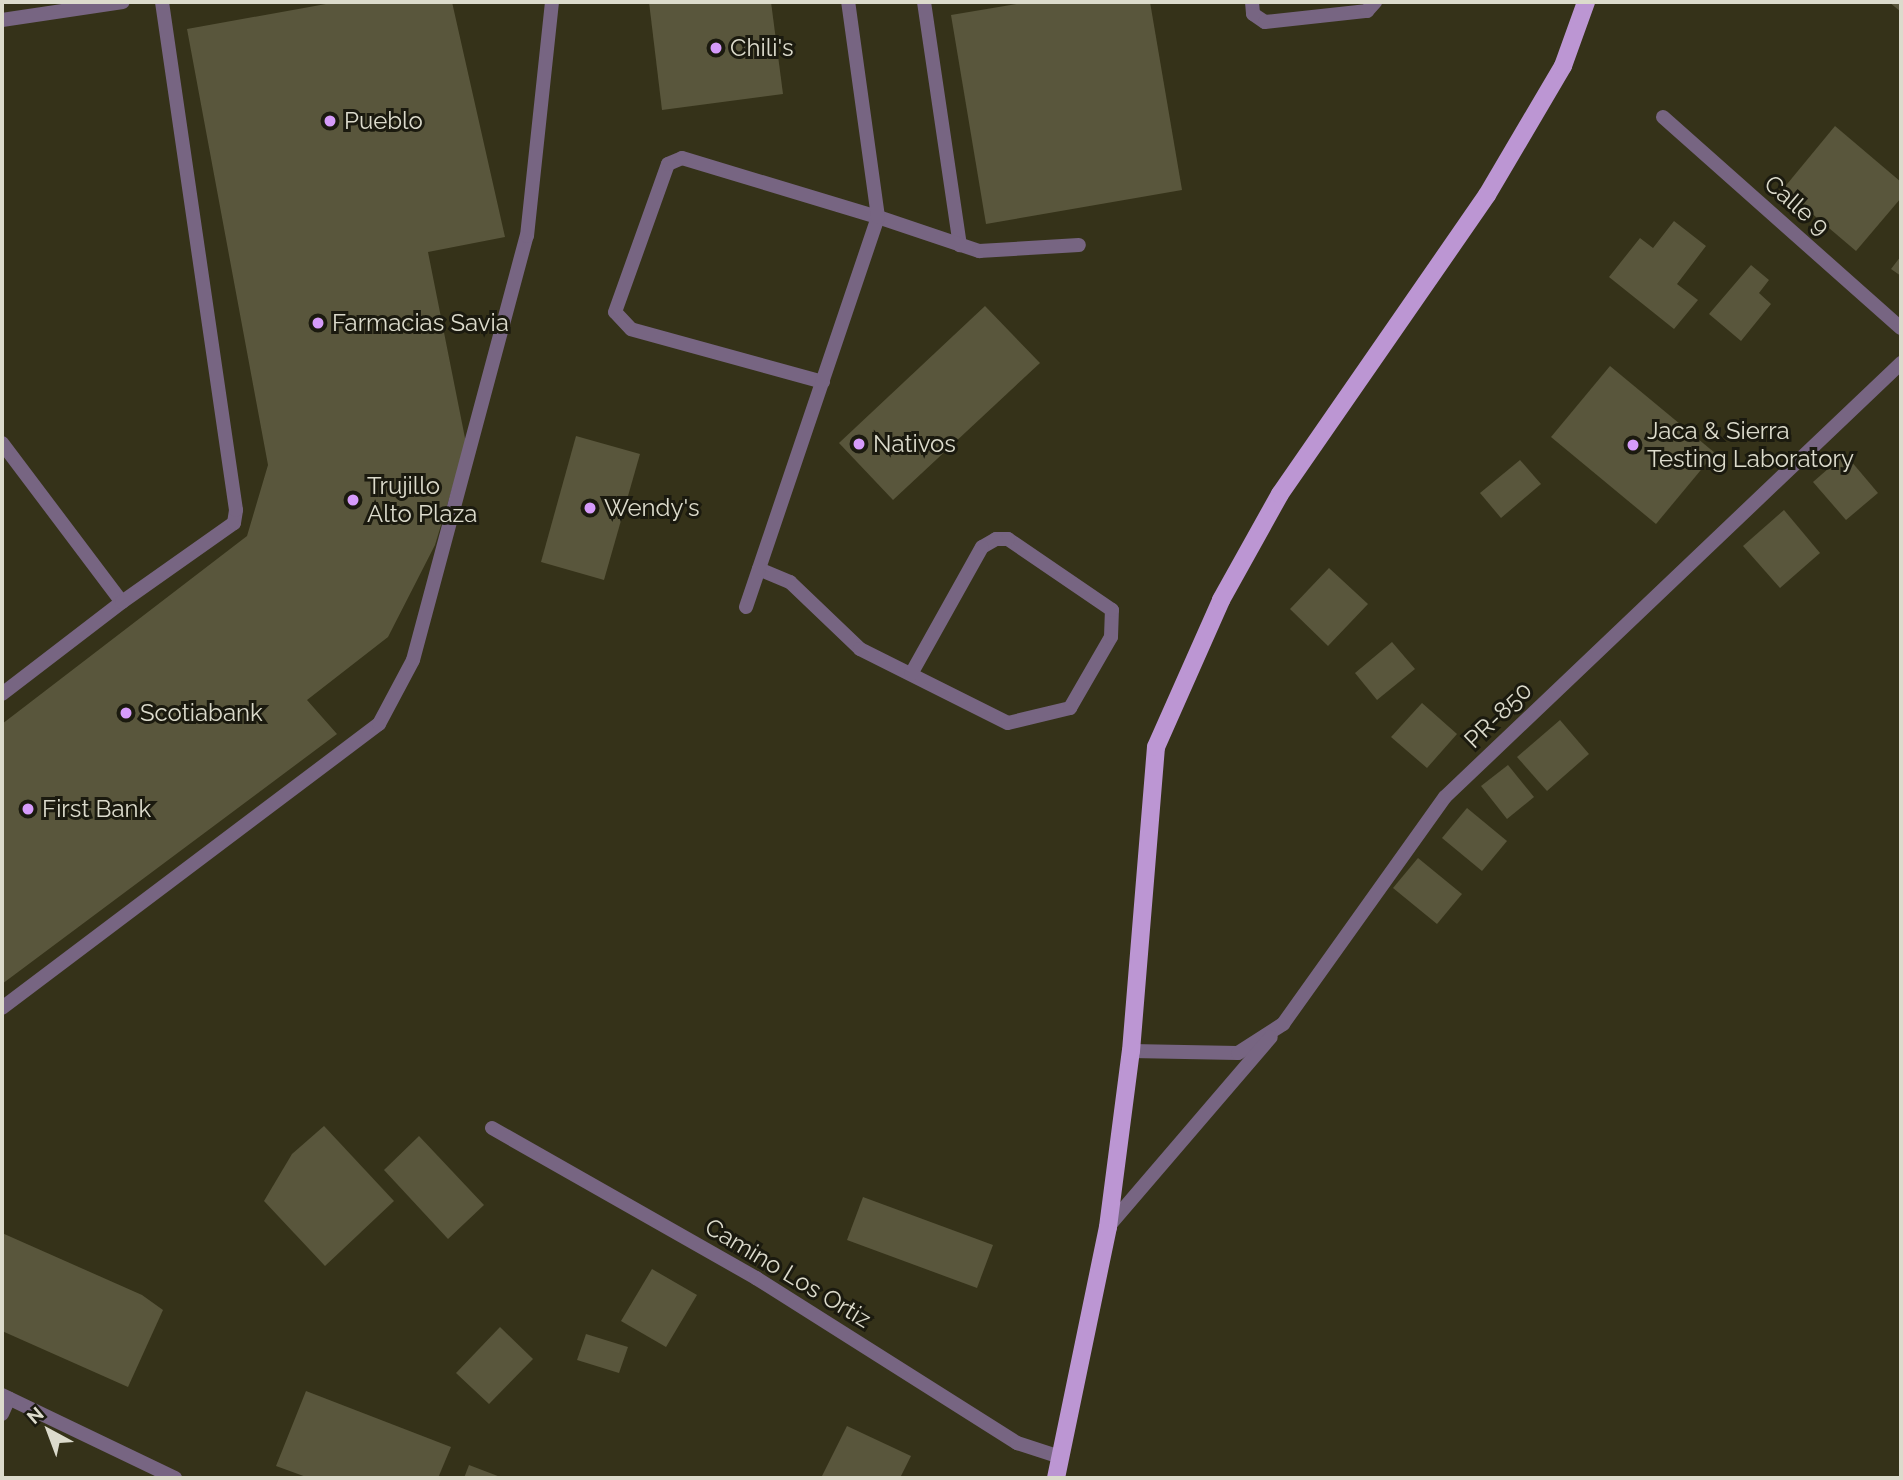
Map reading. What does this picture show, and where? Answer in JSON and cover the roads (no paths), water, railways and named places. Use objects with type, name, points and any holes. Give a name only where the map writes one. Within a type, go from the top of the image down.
[{"type":"main road","points":[[1056,1478],[1108,1227],[1131,1051],[1156,747],[1221,600],[1280,494],[1487,195],[1563,66],[1587,2]]},
{"type":"street","points":[[2,20],[122,2]]},
{"type":"street","points":[[2,694],[122,602],[234,523],[236,510],[162,2]]},
{"type":"street","points":[[2,1007],[379,724],[413,660],[527,236],[552,2]]},
{"type":"street","points":[[746,607],[878,217],[848,2]]},
{"type":"street","points":[[924,2],[960,245]]},
{"type":"street","points":[[1253,8],[1265,22],[1367,11],[1375,2]]},
{"type":"street","name":"Calle 9","points":[[1663,117],[1901,328]]},
{"type":"street","points":[[822,382],[631,329],[615,312],[668,164],[682,158],[878,217],[979,251],[1079,245]]},
{"type":"street","name":"PR-850","points":[[1131,1051],[1238,1053],[1283,1024],[1445,797],[1901,363]]},
{"type":"street","points":[[2,443],[122,602]]},
{"type":"street","points":[[759,569],[790,582],[860,649],[1008,723],[1070,708],[1111,637],[1112,610],[1008,539],[996,539],[982,547],[911,674]]},
{"type":"street","points":[[1108,1227],[1283,1024]]},
{"type":"street","name":"Camino Los Ortiz","points":[[492,1128],[756,1278],[1017,1443],[1060,1457]]},
{"type":"street","points":[[2,1414],[5,1396],[175,1478]]},
{"type":"place","name":"Chili's","points":[[716,48]]},
{"type":"place","name":"Pueblo","points":[[330,121]]},
{"type":"place","name":"Farmacias Savia","points":[[318,323]]},
{"type":"place","name":"Nativos","points":[[859,444]]},
{"type":"place","name":"Jaca & Sierra Testing Laboratory","points":[[1633,445]]},
{"type":"place","name":"Trujillo Alto Plaza","points":[[353,500]]},
{"type":"place","name":"Wendy's","points":[[590,508]]},
{"type":"place","name":"Scotiabank","points":[[126,713]]},
{"type":"place","name":"First Bank","points":[[28,809]]}]
